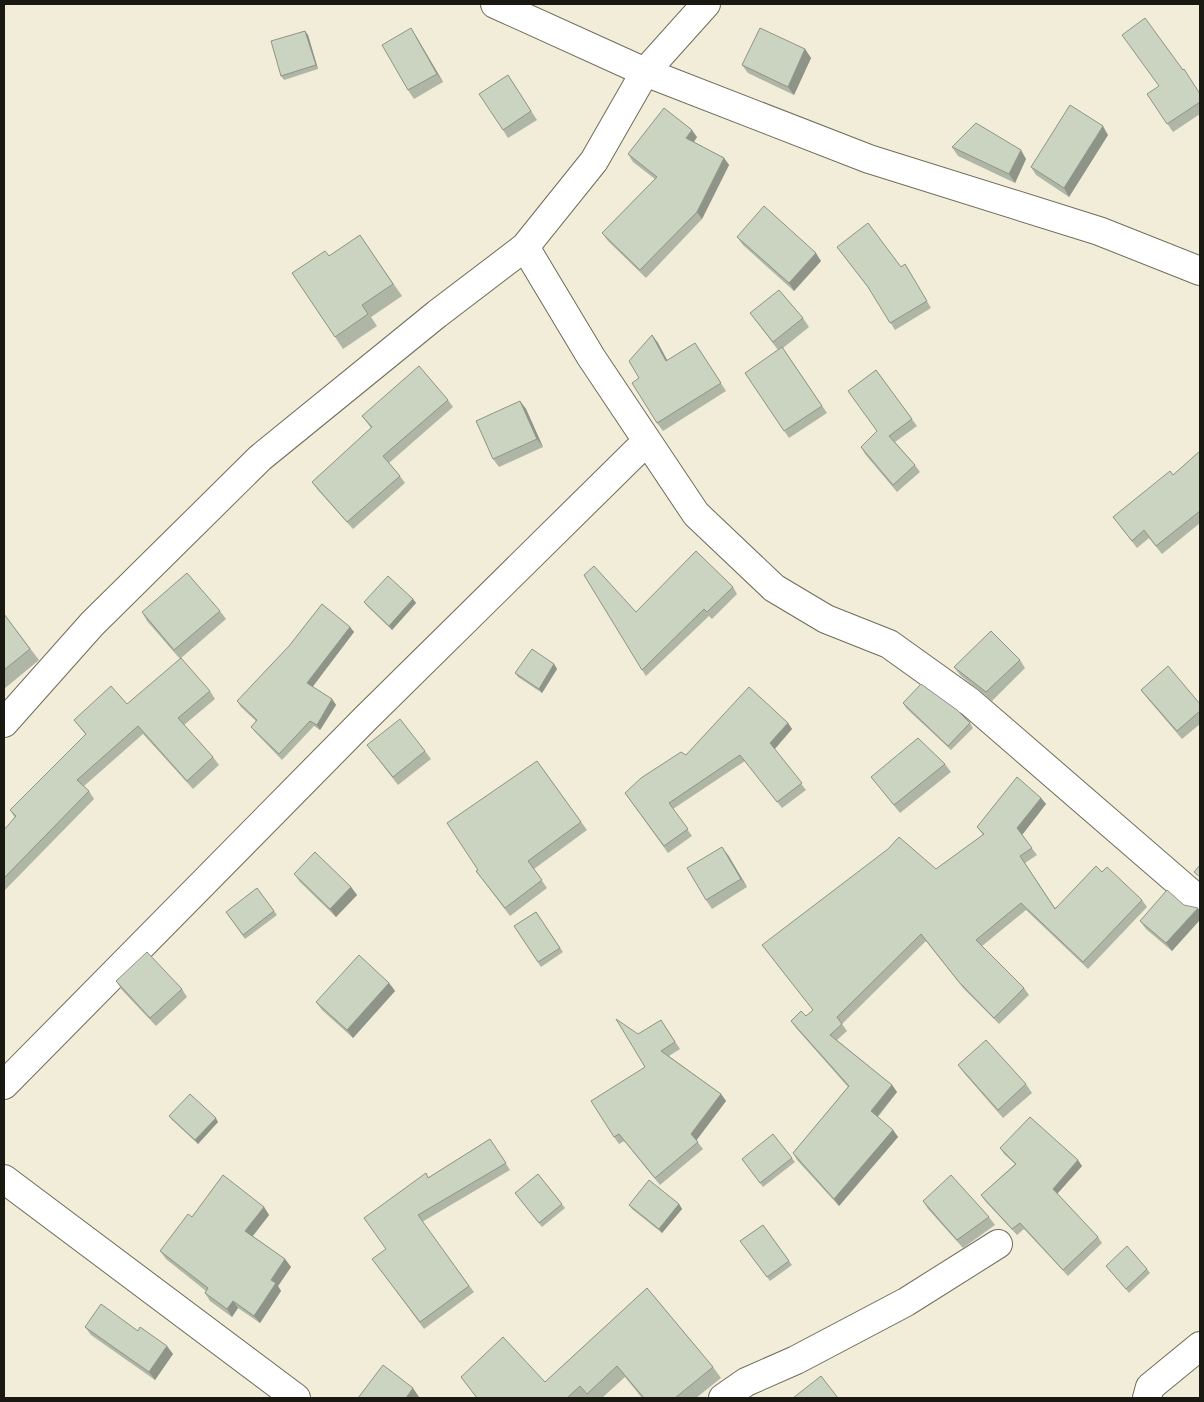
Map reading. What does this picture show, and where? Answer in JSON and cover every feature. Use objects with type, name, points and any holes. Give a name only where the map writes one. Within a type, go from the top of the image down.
[{"type":"street","points":[[495,4],[646,72],[869,159],[1099,231],[1200,271]]},
{"type":"street","points":[[4,723],[92,624],[260,458],[437,314],[526,247],[594,161],[646,72],[706,4]]},
{"type":"street","points":[[526,247],[591,357],[696,514],[774,588],[826,619],[888,644],[970,702],[1200,902]]},
{"type":"street","points":[[4,1085],[366,718],[647,441]]},
{"type":"street","points":[[4,1179],[296,1398]]},
{"type":"street","points":[[723,1398],[746,1382],[796,1360],[906,1302],[998,1244]]},
{"type":"street","points":[[1147,1398],[1150,1387],[1200,1346]]},
{"type":"building","points":[[1145,18],[1184,69],[1200,94],[1200,102],[1167,124],[1147,94],[1159,86],[1122,35]]},
{"type":"building","points":[[411,28],[437,74],[408,90],[382,45]]},
{"type":"building","points":[[760,28],[805,49],[788,87],[742,65]]},
{"type":"building","points":[[305,31],[316,65],[281,76],[271,41]]},
{"type":"building","points":[[508,75],[531,111],[503,130],[479,94]]},
{"type":"building","points":[[1070,105],[1103,126],[1064,188],[1031,167]]},
{"type":"building","points":[[664,108],[692,130],[686,138],[724,158],[697,212],[640,270],[602,233],[657,177],[628,154]]},
{"type":"building","points":[[976,123],[1021,150],[1009,174],[952,147]]},
{"type":"building","points":[[764,206],[816,253],[789,283],[737,237]]},
{"type":"building","points":[[868,223],[901,267],[905,264],[927,301],[890,323],[868,287],[837,247]]},
{"type":"building","points":[[360,235],[393,284],[362,305],[368,314],[335,337],[292,273],[325,251],[329,256]]},
{"type":"building","points":[[779,290],[803,318],[773,342],[750,313]]},
{"type":"building","points":[[652,335],[666,361],[695,343],[721,383],[657,423],[632,383],[639,378],[629,361]]},
{"type":"building","points":[[782,347],[822,406],[784,431],[745,373]]},
{"type":"building","points":[[419,366],[448,400],[383,456],[400,476],[347,522],[312,482],[372,427],[362,416]]},
{"type":"building","points":[[876,370],[912,419],[889,436],[915,465],[893,485],[861,447],[877,431],[848,391]]},
{"type":"building","points":[[520,401],[537,439],[493,459],[476,421]]},
{"type":"building","points":[[1200,451],[1200,511],[1156,546],[1144,530],[1132,541],[1113,517],[1170,471],[1173,475]]},
{"type":"building","points":[[696,551],[733,587],[707,612],[704,609],[642,670],[584,575],[594,566],[636,612]]},
{"type":"building","points":[[187,573],[220,611],[174,650],[142,612]]},
{"type":"building","points":[[388,576],[413,599],[389,626],[364,602]]},
{"type":"building","points":[[322,604],[350,627],[307,683],[332,699],[317,725],[310,721],[279,754],[251,727],[257,720],[237,701],[289,646]]},
{"type":"building","points":[[4,614],[30,649],[4,670]]},
{"type":"building","points":[[991,631],[1020,660],[986,692],[954,667]]},
{"type":"building","points":[[532,649],[554,664],[539,689],[515,673]]},
{"type":"building","points":[[181,658],[210,691],[178,718],[213,757],[187,781],[138,726],[77,780],[89,791],[4,878],[4,830],[16,816],[10,810],[86,734],[74,720],[111,686],[127,704]]},
{"type":"building","points":[[1168,666],[1200,704],[1200,711],[1177,731],[1141,690]]},
{"type":"building","points":[[921,684],[957,710],[970,723],[948,746],[903,703]]},
{"type":"building","points":[[749,687],[788,723],[770,743],[802,783],[777,802],[740,755],[669,803],[688,829],[664,846],[625,793],[641,778],[681,752],[686,755]]},
{"type":"building","points":[[400,719],[425,751],[393,777],[367,745]]},
{"type":"building","points":[[918,738],[945,764],[894,805],[871,777]]},
{"type":"building","points":[[537,761],[581,822],[528,861],[542,880],[505,908],[476,871],[478,870],[447,823]]},
{"type":"building","points":[[1017,777],[1041,798],[1017,828],[1032,848],[1020,856],[1055,909],[1096,866],[1102,872],[1107,867],[1142,900],[1083,962],[1021,903],[976,940],[1024,988],[994,1018],[959,982],[921,934],[837,1017],[842,1024],[830,1035],[892,1085],[871,1111],[893,1130],[834,1199],[793,1153],[849,1086],[791,1021],[801,1011],[806,1016],[813,1010],[762,945],[888,849],[899,837],[936,869],[984,834],[977,827]]},
{"type":"building","points":[[722,847],[741,879],[706,900],[687,868]]},
{"type":"building","points":[[315,852],[351,887],[330,909],[294,874]]},
{"type":"building","points":[[1200,865],[1200,877],[1194,872]]},
{"type":"building","points":[[257,888],[274,911],[243,935],[226,912]]},
{"type":"building","points":[[1167,890],[1184,905],[1198,908],[1166,943],[1140,921]]},
{"type":"building","points":[[536,912],[560,948],[538,962],[514,926]]},
{"type":"building","points":[[147,952],[182,989],[150,1018],[116,981]]},
{"type":"building","points":[[359,955],[389,983],[347,1030],[316,1002]]},
{"type":"building","points":[[616,1019],[638,1034],[661,1020],[675,1042],[661,1051],[721,1094],[691,1134],[698,1142],[655,1178],[619,1134],[614,1137],[591,1101],[645,1067]]},
{"type":"building","points":[[986,1040],[1026,1084],[998,1110],[958,1065]]},
{"type":"building","points":[[190,1094],[216,1118],[195,1140],[169,1116]]},
{"type":"building","points":[[1030,1117],[1078,1160],[1053,1189],[1098,1237],[1063,1270],[1020,1223],[1012,1229],[981,1195],[1016,1164],[1000,1148]]},
{"type":"building","points":[[773,1134],[792,1158],[760,1183],[742,1159]]},
{"type":"building","points":[[490,1139],[506,1163],[418,1215],[469,1286],[420,1322],[372,1259],[386,1249],[364,1218],[426,1173],[428,1178]]},
{"type":"building","points":[[538,1174],[562,1204],[539,1223],[515,1193]]},
{"type":"building","points":[[223,1175],[264,1207],[245,1231],[285,1259],[271,1280],[276,1283],[254,1316],[233,1301],[227,1309],[205,1293],[208,1288],[160,1251],[188,1214],[192,1217]]},
{"type":"building","points":[[951,1175],[989,1217],[957,1240],[923,1201]]},
{"type":"building","points":[[649,1180],[679,1204],[659,1229],[629,1205]]},
{"type":"building","points":[[763,1225],[789,1261],[767,1277],[740,1241]]},
{"type":"building","points":[[1127,1246],[1147,1269],[1126,1289],[1106,1266]]},
{"type":"building","points":[[647,1288],[713,1367],[675,1398],[644,1398],[617,1366],[587,1394],[580,1386],[567,1398],[477,1398],[461,1377],[503,1337],[545,1382]]},
{"type":"building","points":[[101,1304],[138,1331],[140,1327],[167,1346],[149,1372],[85,1327]]},
{"type":"building","points":[[383,1365],[413,1388],[406,1398],[358,1398]]},
{"type":"building","points":[[821,1376],[838,1398],[793,1398]]}]
